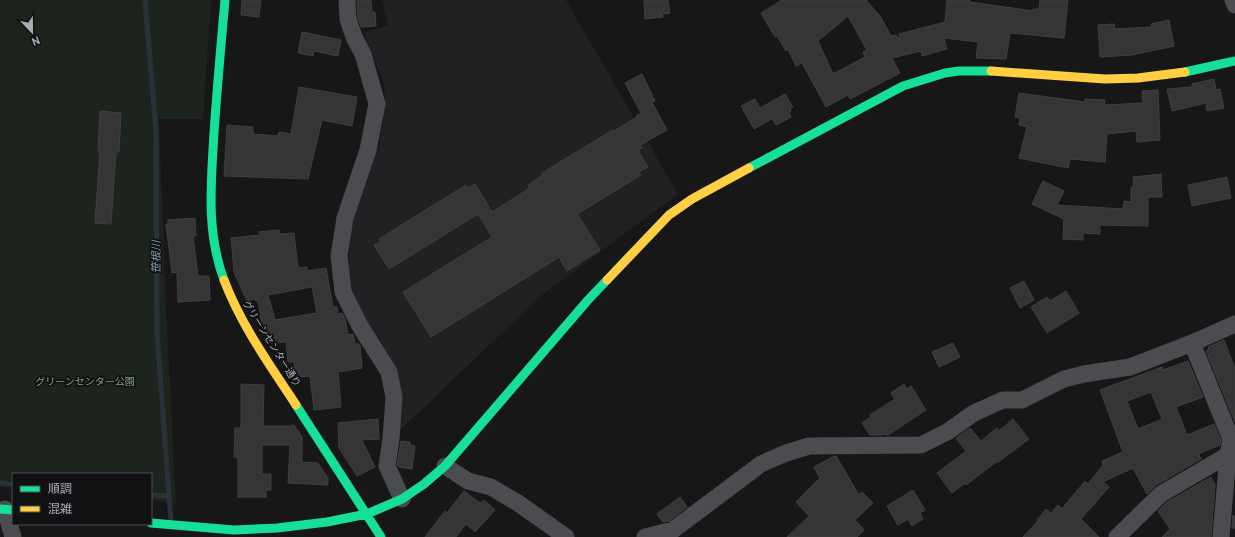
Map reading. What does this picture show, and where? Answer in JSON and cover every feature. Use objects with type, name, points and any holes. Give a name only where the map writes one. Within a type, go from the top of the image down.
[{"type":"street","name":"グリーンセンター通り","points":[[226,0],[216,100],[210,206],[213,239],[220,270],[231,300],[249,332],[381,537]]},
{"type":"street","points":[[347,0],[348,19],[354,37],[363,54],[378,104],[368,150],[345,218],[340,256],[343,292],[360,326],[389,372],[394,397],[391,439],[387,466],[402,499]]},
{"type":"street","points":[[1233,0],[1235,5]]},
{"type":"street","points":[[159,528],[234,530],[276,528],[327,522],[367,514],[402,499],[424,484],[445,466],[588,300],[669,215],[692,199],[903,86],[919,80],[958,71],[1105,79],[1132,79],[1184,73],[1235,61]]},
{"type":"street","points":[[645,537],[673,530],[761,464],[786,452],[809,446],[921,445],[947,432],[974,413],[1003,400],[1022,400],[1064,379],[1084,374],[1130,367],[1192,343],[1235,324]]},
{"type":"street","points":[[1192,343],[1231,440],[1228,455],[1221,537]]},
{"type":"street","points":[[1117,537],[1161,494],[1228,455]]},
{"type":"street","points":[[445,466],[468,482],[491,487],[518,503],[566,537]]},
{"type":"street","points":[[6,509],[13,537]]},
{"type":"shaded area","points":[[382,0],[566,0],[678,194],[542,295],[398,432],[402,400],[363,320],[347,280],[351,230],[361,195],[380,142],[385,107],[384,84],[364,33],[388,25]]},
{"type":"green space","name":"グリーンセンター公園","points":[[0,0],[211,0],[203,119],[159,119],[166,308],[176,503],[152,500],[152,473],[12,473],[12,488],[0,487]]},
{"type":"building","points":[[242,0],[261,0],[259,17],[241,15]]},
{"type":"building","points":[[357,0],[371,0],[372,12],[375,12],[376,26],[361,27],[358,17]]},
{"type":"building","points":[[644,0],[668,0],[670,13],[662,14],[663,17],[645,19]]},
{"type":"building","points":[[782,0],[866,0],[880,16],[891,36],[896,35],[900,40],[899,34],[945,22],[947,0],[969,0],[970,2],[1033,11],[1033,9],[1039,9],[1040,0],[1068,0],[1064,38],[1010,33],[1006,59],[976,58],[978,42],[944,38],[947,49],[922,56],[921,51],[892,58],[900,73],[850,99],[848,95],[826,107],[802,63],[796,66],[788,49],[786,51],[777,36],[775,37],[761,13]],"holes":[[[848,16],[867,50],[863,52],[865,57],[833,74],[818,41]]]},
{"type":"building","points":[[1169,20],[1174,46],[1132,55],[1100,57],[1098,25],[1114,24],[1115,29],[1152,27],[1151,24]]},
{"type":"building","points":[[302,32],[341,40],[338,56],[314,51],[313,56],[298,53]]},
{"type":"building","points":[[642,74],[655,101],[652,102],[667,130],[640,145],[642,148],[638,150],[648,167],[639,172],[641,175],[577,214],[600,250],[567,271],[559,257],[431,337],[403,292],[492,237],[478,214],[389,269],[374,245],[381,241],[379,239],[466,185],[468,188],[475,184],[492,212],[530,188],[528,185],[543,175],[542,173],[613,130],[614,131],[641,113],[625,83]]},
{"type":"building","points":[[1214,79],[1216,90],[1220,89],[1224,108],[1207,111],[1206,103],[1172,111],[1167,89],[1192,87],[1192,84]]},
{"type":"building","points":[[299,87],[357,97],[352,126],[322,120],[308,179],[224,176],[227,125],[253,127],[253,134],[278,136],[279,132],[291,134]]},
{"type":"building","points":[[1158,90],[1160,140],[1137,142],[1136,131],[1107,134],[1105,162],[1070,159],[1068,168],[1019,158],[1027,127],[1019,125],[1020,118],[1015,117],[1019,93],[1085,102],[1085,99],[1105,100],[1104,105],[1143,103],[1142,91]]},
{"type":"building","points":[[785,94],[793,107],[789,112],[791,117],[776,125],[772,119],[754,129],[741,106],[755,99],[760,108]]},
{"type":"building","points":[[100,111],[121,113],[119,152],[116,152],[111,224],[95,223],[100,151],[98,151]]},
{"type":"building","points":[[1161,174],[1162,197],[1148,197],[1148,226],[1100,225],[1100,234],[1083,233],[1083,240],[1063,239],[1064,219],[1032,204],[1043,181],[1064,191],[1057,205],[1123,209],[1124,201],[1131,202],[1131,187],[1134,187],[1133,177]]},
{"type":"building","points":[[1227,177],[1231,198],[1192,206],[1188,185]]},
{"type":"building","points":[[195,218],[196,236],[193,236],[198,276],[209,276],[210,300],[178,302],[177,272],[172,273],[166,224],[168,224],[168,220]]},
{"type":"building","points":[[279,230],[280,234],[294,233],[298,268],[307,267],[307,271],[326,268],[333,307],[337,307],[338,314],[342,313],[345,318],[348,335],[353,334],[355,344],[360,345],[362,368],[338,372],[341,407],[314,410],[310,376],[296,377],[294,362],[288,362],[286,342],[276,343],[275,338],[268,339],[263,331],[258,301],[255,299],[247,301],[234,272],[231,238],[260,235],[259,232]],"holes":[[[312,287],[317,313],[275,320],[268,295]]]},
{"type":"building","points":[[1024,281],[1034,300],[1020,308],[1010,288]]},
{"type":"building","points":[[1066,291],[1079,313],[1047,333],[1031,307],[1047,297],[1050,301]]},
{"type":"building","points":[[1224,340],[1235,369],[1235,422],[1206,351],[1209,349],[1208,347]]},
{"type":"building","points":[[953,343],[960,357],[939,367],[932,352]]},
{"type":"building","points":[[1188,361],[1203,397],[1176,407],[1187,435],[1214,424],[1221,440],[1220,445],[1198,454],[1201,459],[1156,485],[1147,494],[1133,468],[1103,482],[1109,487],[1081,519],[1099,537],[1023,537],[1038,521],[1037,520],[1046,509],[1051,513],[1058,505],[1062,509],[1085,481],[1088,484],[1103,465],[1102,461],[1123,452],[1100,390],[1162,367],[1163,370]],"holes":[[[1151,392],[1162,419],[1138,429],[1127,401]]]},
{"type":"building","points":[[241,384],[264,385],[263,426],[294,425],[302,437],[302,462],[318,463],[328,478],[328,485],[288,483],[290,445],[262,445],[262,474],[271,474],[271,490],[266,490],[266,497],[238,497],[238,458],[234,457],[235,428],[241,428]]},
{"type":"building","points":[[904,384],[907,389],[911,386],[926,410],[888,435],[870,435],[862,423],[871,417],[870,415],[895,399],[891,393]]},
{"type":"building","points":[[378,419],[379,439],[362,440],[375,467],[357,476],[339,448],[338,423]]},
{"type":"building","points":[[1013,419],[1029,439],[966,485],[965,483],[952,493],[937,473],[966,451],[956,438],[970,428],[981,441],[997,428],[999,431]]},
{"type":"building","points":[[401,441],[410,442],[410,445],[415,446],[412,469],[399,467],[397,465]]},
{"type":"building","points":[[836,456],[859,495],[862,492],[873,503],[855,520],[864,530],[857,537],[787,537],[809,516],[796,502],[820,478],[814,467]]},
{"type":"building","points":[[1211,477],[1215,485],[1211,537],[1162,537],[1170,529],[1158,511],[1167,502]]},
{"type":"building","points":[[913,490],[925,510],[920,513],[923,519],[912,526],[908,519],[898,525],[887,506]]},
{"type":"building","points":[[464,491],[480,503],[484,500],[495,510],[475,532],[466,524],[456,537],[425,537],[445,511],[447,513]]},
{"type":"building","points":[[680,497],[687,507],[669,521],[663,522],[657,514]]},
{"type":"building","points":[[1233,515],[1235,518],[1235,528],[1232,528]]},
{"type":"waterway","name":"笹根川","points":[[145,0],[156,131],[157,332],[169,496],[152,495]]},
{"type":"waterway","name":"笹根川","points":[[0,483],[12,484]]},
{"type":"waterway","points":[[169,496],[171,520]]},
{"type":"traffic: fast","points":[[224,280],[214,244],[211,189],[215,116],[225,0]]},
{"type":"traffic: fast","points":[[1185,72],[1235,61]]},
{"type":"traffic: fast","points":[[749,168],[903,86],[945,73],[959,71],[991,71]]},
{"type":"traffic: fast","points":[[152,523],[234,530],[277,528],[327,522],[367,514],[402,499],[424,484],[445,466],[607,280]]},
{"type":"traffic: fast","points":[[296,405],[381,537]]},
{"type":"traffic: fast","points":[[0,509],[12,510]]},
{"type":"traffic: slow","points":[[991,71],[1105,79],[1138,78],[1185,72]]},
{"type":"traffic: slow","points":[[607,280],[669,215],[692,199],[749,168]]},
{"type":"traffic: slow","points":[[224,280],[247,329],[296,405]]}]
